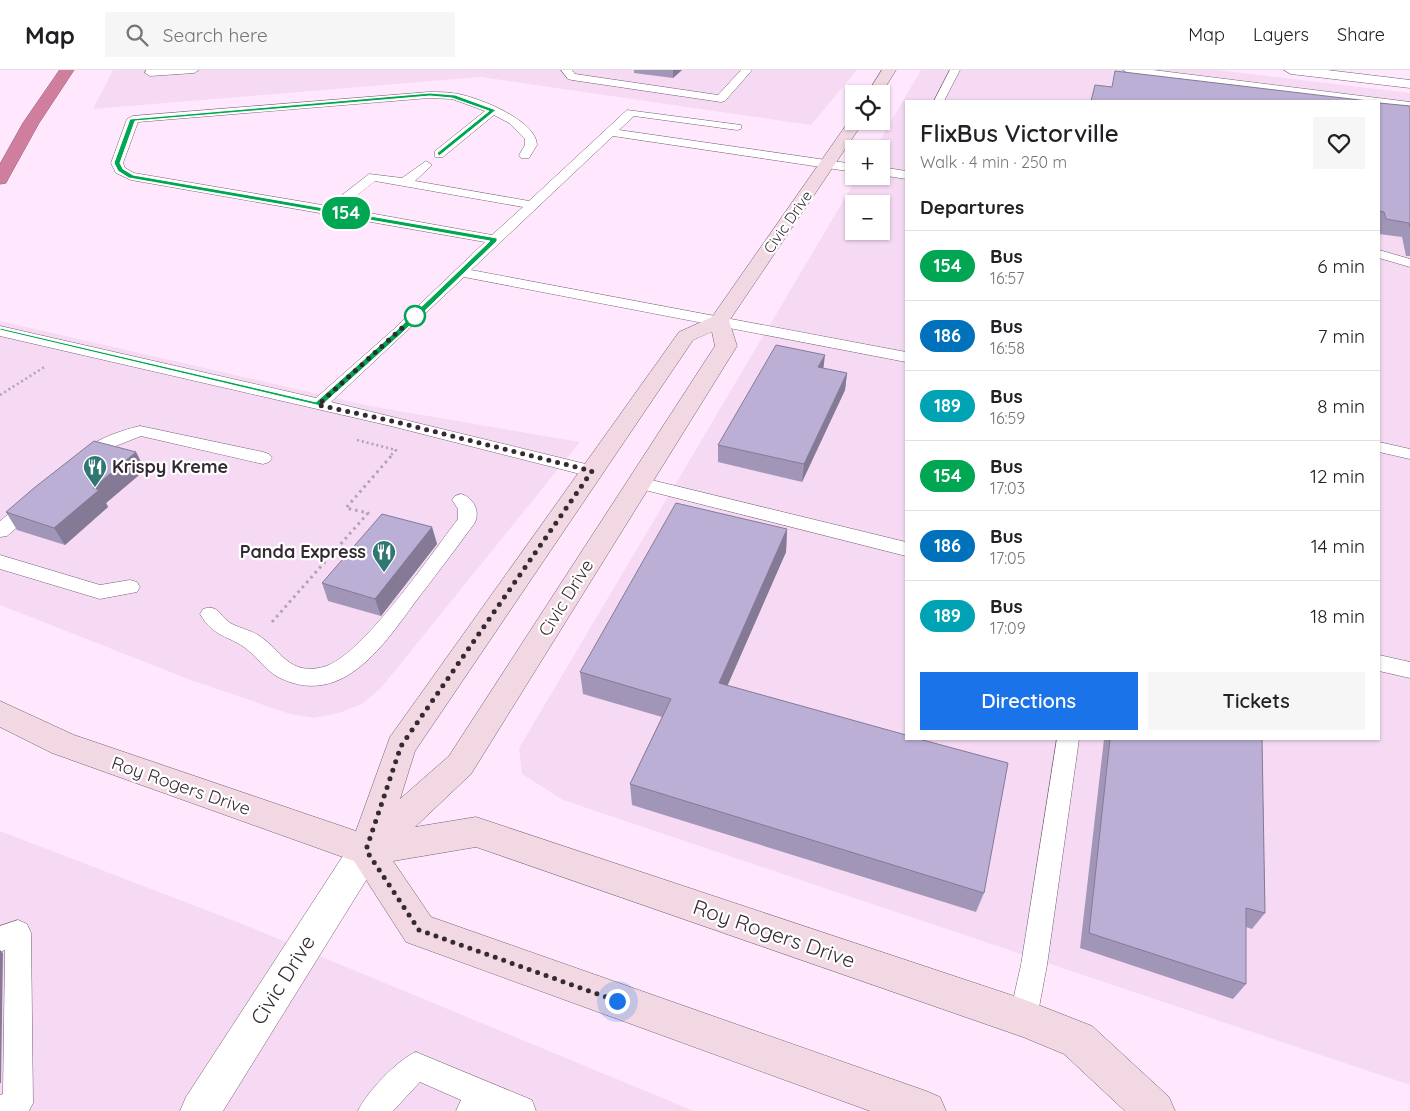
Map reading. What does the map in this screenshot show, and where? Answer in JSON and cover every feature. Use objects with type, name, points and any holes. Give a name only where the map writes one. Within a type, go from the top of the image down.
[{"type":"highway","points":[[0,180],[31,123],[67,70]]},
{"type":"street","points":[[880,85],[889,70]]},
{"type":"street","points":[[1291,70],[1410,84]]},
{"type":"street","name":"Civic Drive","points":[[200,1111],[366,850],[401,746],[686,336],[719,321],[850,130]]},
{"type":"street","name":"Civic Drive","points":[[366,850],[460,765],[726,346],[719,321]]},
{"type":"street","name":"Roy Rogers Drive","points":[[0,713],[62,744],[366,850],[476,832],[1023,1018],[1078,1040],[1155,1111]]},
{"type":"street","points":[[366,850],[419,930],[904,1107]]},
{"type":"lane","points":[[151,70],[150,73],[194,70]]},
{"type":"lane","points":[[566,70],[572,76],[721,98],[747,70]]},
{"type":"lane","points":[[940,100],[955,70]]},
{"type":"lane","points":[[1128,70],[1370,100]]},
{"type":"lane","points":[[494,240],[131,176],[120,170],[117,163],[133,119],[430,95],[453,96],[493,110],[513,121],[531,138],[532,145],[525,155]]},
{"type":"lane","points":[[1380,101],[1410,105]]},
{"type":"lane","points":[[439,154],[493,110]]},
{"type":"lane","points":[[318,405],[399,332],[460,272],[632,112],[737,127]]},
{"type":"lane","points":[[610,132],[845,167]]},
{"type":"lane","points":[[404,183],[426,165]]},
{"type":"lane","points":[[890,171],[904,170]]},
{"type":"lane","points":[[331,210],[373,178],[532,205]]},
{"type":"lane","points":[[1380,254],[1410,263]]},
{"type":"lane","points":[[460,272],[905,357]]},
{"type":"lane","points":[[0,330],[392,421],[592,471]]},
{"type":"lane","points":[[69,473],[99,447],[120,437],[140,431],[263,458]]},
{"type":"lane","points":[[1380,448],[1410,454]]},
{"type":"lane","points":[[639,483],[905,549]]},
{"type":"lane","points":[[0,531],[46,493]]},
{"type":"lane","points":[[210,614],[223,628],[254,642],[277,665],[290,672],[307,676],[328,676],[344,670],[359,660],[373,643],[467,520],[467,508],[462,500]]},
{"type":"lane","points":[[0,562],[100,592],[130,587]]},
{"type":"lane","points":[[1380,662],[1410,670]]},
{"type":"lane","points":[[1023,1018],[1034,965],[1068,740]]},
{"type":"lane","points":[[0,939],[18,932],[18,1103],[0,1110]]},
{"type":"lane","points":[[373,1111],[416,1066],[475,1102],[521,1111]]},
{"type":"shaded area","points":[[113,70],[857,70],[811,125],[480,77],[93,109]]},
{"type":"shaded area","points":[[921,70],[1218,70],[1410,93],[1410,1085],[563,800],[522,774],[519,748],[845,198],[845,240],[890,240],[890,195],[847,195],[853,185],[890,185],[890,140],[880,140],[886,130],[890,130],[890,123]]},
{"type":"shaded area","points":[[0,321],[370,406],[580,442],[381,688],[362,704],[339,713],[314,718],[290,714],[188,679],[0,605]]},
{"type":"shaded area","points":[[0,831],[245,925],[694,1111],[0,1111]]},
{"type":"building","points":[[1115,71],[1360,100],[1091,100],[1095,85],[1112,87]]},
{"type":"building","points":[[1380,103],[1410,106],[1410,227],[1409,223],[1386,219],[1384,212],[1380,211]]},
{"type":"building","points":[[776,345],[825,355],[818,367],[847,373],[804,464],[718,445]]},
{"type":"building","points":[[94,441],[136,452],[93,488],[99,490],[54,528],[6,512],[34,488]]},
{"type":"building","points":[[676,503],[787,529],[719,683],[905,735],[905,740],[923,740],[1008,763],[984,893],[630,784],[671,699],[580,672]]},
{"type":"building","points":[[382,514],[432,527],[375,599],[322,583]]},
{"type":"building","points":[[1110,740],[1262,740],[1265,913],[1246,908],[1246,984],[1089,933]]},
{"type":"bus line","name":"154","points":[[0,330],[318,405],[399,332],[494,240],[131,176],[120,170],[117,163],[133,119],[430,95],[453,96],[493,110],[439,154]]},
{"type":"place","name":"Krispy Kreme","points":[[95,488]]},
{"type":"place","name":"Panda Express","points":[[384,573]]},
{"type":"route","points":[[415,316],[318,405],[392,421],[592,471],[401,746],[366,850],[419,930],[617,1001]]}]
